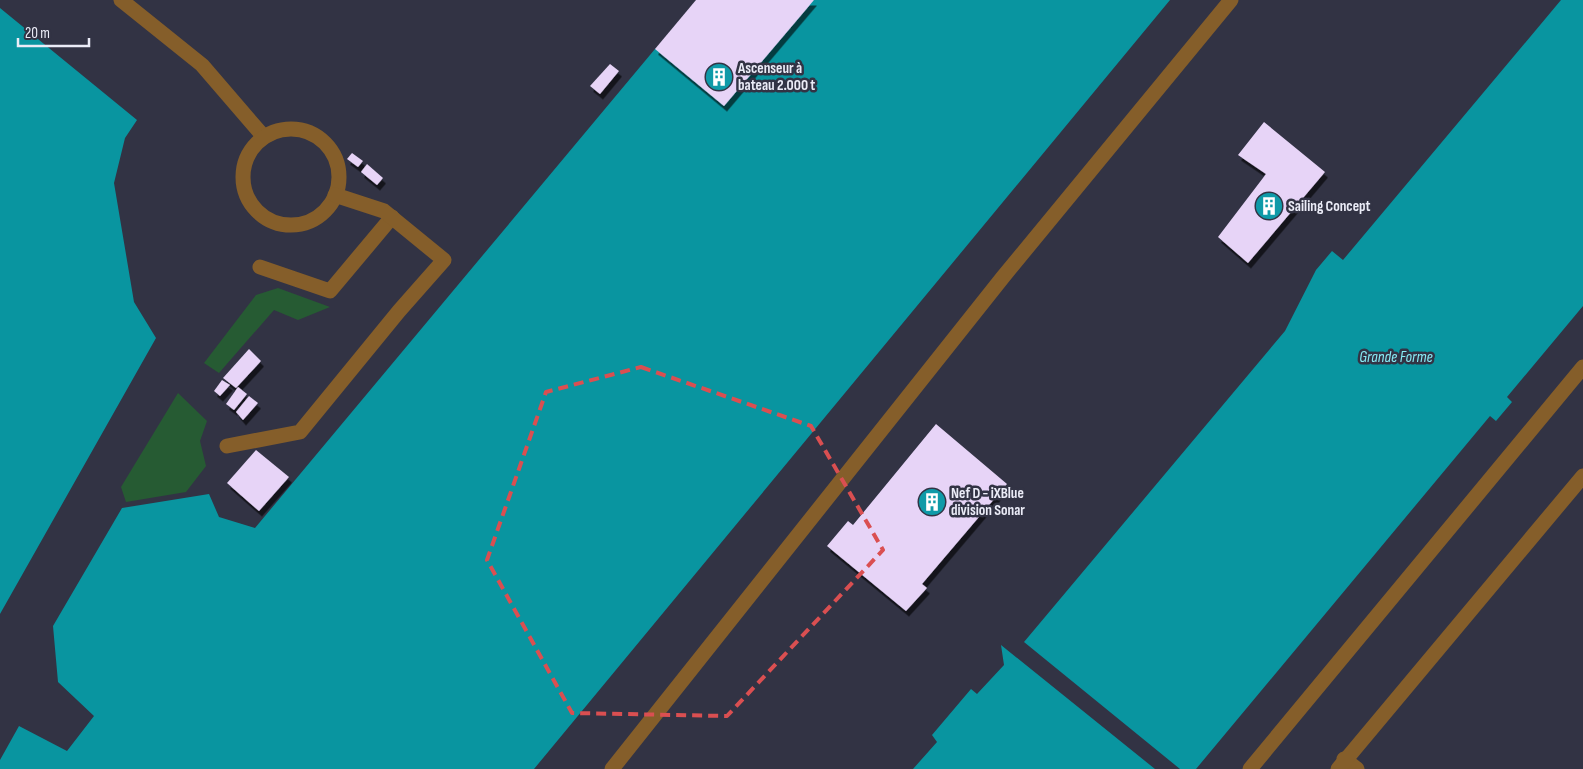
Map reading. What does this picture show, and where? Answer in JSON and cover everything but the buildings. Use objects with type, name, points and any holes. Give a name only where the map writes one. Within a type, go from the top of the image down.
[{"type":"lane","points":[[121,0],[202,65],[264,137]]},
{"type":"lane","points":[[612,769],[1003,276],[1231,0]]},
{"type":"lane","points":[[294,129],[308,132],[322,140],[332,151],[337,165],[339,180],[335,195],[326,209],[314,219],[298,224],[282,224],[266,218],[254,208],[246,194],[242,178],[245,162],[252,148],[264,137],[278,130],[294,129]]},
{"type":"lane","points":[[227,446],[300,432],[399,311],[444,260],[384,211],[335,195]]},
{"type":"lane","points":[[260,267],[330,291],[392,217]]},
{"type":"lane","points":[[1250,769],[1583,366]]},
{"type":"lane","points":[[1357,769],[1341,764],[1583,476]]},
{"type":"highlighted area","points":[[641,367],[811,426],[883,550],[727,716],[572,713],[487,560],[546,392]]},
{"type":"green space","points":[[278,288],[330,307],[298,320],[274,310],[219,373],[204,363],[256,295]]},
{"type":"green space","points":[[178,393],[207,421],[200,441],[206,466],[186,492],[126,502],[121,487]]},
{"type":"water","points":[[814,0],[1170,0],[534,769],[0,769],[0,760],[19,726],[67,751],[94,716],[58,682],[53,626],[122,508],[209,494],[219,517],[255,528],[655,49]]},
{"type":"water","name":"Grande Forme","points":[[1561,0],[1583,0],[1583,306],[1507,397],[1512,402],[1496,421],[1490,416],[1196,769],[1180,769],[1024,642],[1285,331],[1316,270],[1332,251],[1343,260]]},
{"type":"water","points":[[0,8],[137,120],[125,138],[114,183],[134,302],[156,338],[0,614]]},
{"type":"water","points":[[1001,645],[1155,769],[913,769],[937,742],[932,735],[971,689],[977,694],[1004,665]]},
{"type":"place","name":"Ascenseur à bateau 2.000 t","points":[[719,77]]},
{"type":"place","name":"Sailing Concept","points":[[1269,206]]},
{"type":"place","name":"Nef D - iXBlue division Sonar","points":[[932,502]]}]
